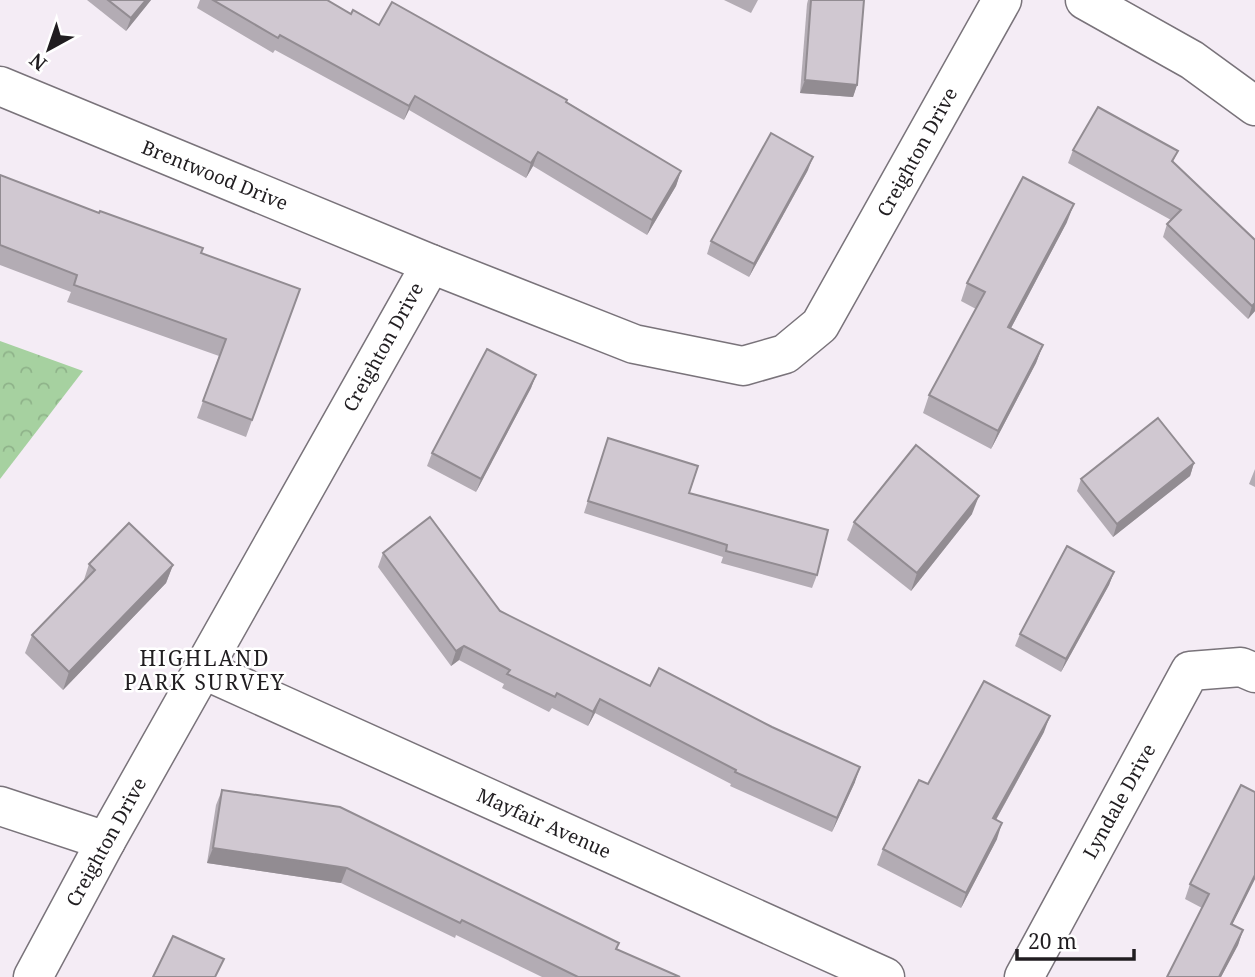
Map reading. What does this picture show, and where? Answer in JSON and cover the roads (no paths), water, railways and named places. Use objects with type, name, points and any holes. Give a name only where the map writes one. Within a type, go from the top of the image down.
[{"type":"street","name":"Creighton Drive","points":[[33,977],[202,668],[430,264],[634,344],[743,366],[785,354],[820,325],[1002,0]]},
{"type":"street","points":[[1085,0],[1192,60],[1255,106]]},
{"type":"street","name":"Brentwood Drive","points":[[0,86],[430,264]]},
{"type":"street","name":"Mayfair Avenue","points":[[202,668],[885,977]]},
{"type":"street","name":"Lyndale Drive","points":[[1024,977],[1190,671],[1248,670]]},
{"type":"street","points":[[0,806],[106,841]]},
{"type":"district","name":"HIGHLAND PARK SURVEY","points":[[205,671]]}]
